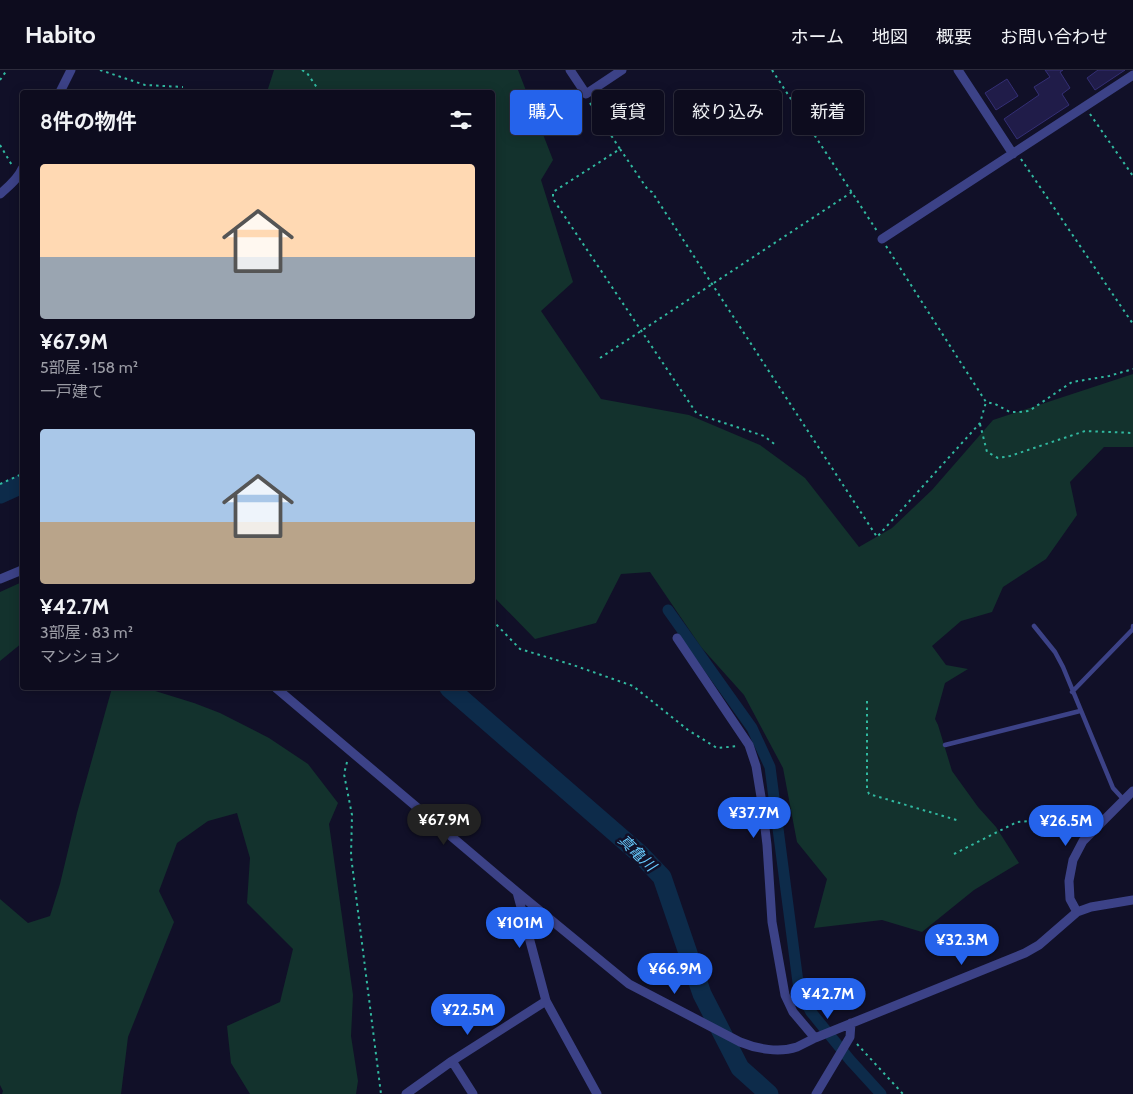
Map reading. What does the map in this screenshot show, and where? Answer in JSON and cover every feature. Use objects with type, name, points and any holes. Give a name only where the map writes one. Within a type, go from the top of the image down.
[{"type":"street","points":[[61,90],[71,70]]},
{"type":"street","points":[[570,70],[586,94],[622,70]]},
{"type":"street","points":[[958,70],[1014,153]]},
{"type":"street","points":[[882,239],[1133,75]]},
{"type":"street","points":[[0,194],[20,172]]},
{"type":"street","points":[[0,579],[20,571]]},
{"type":"street","points":[[677,638],[749,745],[756,766],[762,803],[772,922],[785,996],[793,1012],[815,1038]]},
{"type":"street","points":[[278,690],[629,984],[753,1047],[779,1049],[797,1047],[1025,953],[1039,945],[1077,912],[1091,907],[1133,900]]},
{"type":"street","points":[[1077,912],[1070,899],[1069,881],[1073,860],[1083,841],[1133,792]]},
{"type":"street","points":[[518,892],[546,1001],[597,1094]]},
{"type":"street","points":[[406,1094],[452,1061],[546,1001]]},
{"type":"street","points":[[816,1094],[850,1037],[851,1024]]},
{"type":"street","points":[[452,1061],[473,1094]]},
{"type":"lane","points":[[1034,626],[1055,652],[1063,667],[1114,788],[1124,800]]},
{"type":"lane","points":[[1072,692],[1133,626]]},
{"type":"lane","points":[[945,745],[1080,711]]},
{"type":"path","points":[[0,80],[7,70]]},
{"type":"path","points":[[100,70],[145,85],[183,87]]},
{"type":"path","points":[[302,70],[307,73],[319,90]]},
{"type":"path","points":[[586,94],[588,101],[648,190],[652,192],[877,537],[980,423],[986,402],[995,404],[1010,412],[1029,411],[1072,382],[1109,376],[1133,369]]},
{"type":"path","points":[[1085,107],[1133,176]]},
{"type":"path","points":[[0,146],[20,172]]},
{"type":"path","points":[[620,149],[553,192],[553,199],[697,414],[764,436],[778,446]]},
{"type":"path","points":[[1014,153],[1133,324]]},
{"type":"path","points":[[600,358],[852,192]]},
{"type":"path","points":[[980,423],[987,452],[998,458],[1010,456],[1084,431],[1133,434]]},
{"type":"path","points":[[0,484],[20,475]]},
{"type":"path","points":[[495,623],[520,649],[634,686],[688,730],[717,748],[749,745]]},
{"type":"path","points":[[867,701],[867,789],[869,794],[960,821]]},
{"type":"path","points":[[350,750],[344,774],[352,815],[351,856],[381,1094]]},
{"type":"path","points":[[954,854],[1017,822],[1029,821],[1091,833]]},
{"type":"path","points":[[850,1037],[903,1094]]},
{"type":"green space","points":[[274,70],[518,70],[526,90],[510,90],[510,135],[543,135],[553,160],[541,180],[573,282],[541,311],[601,399],[689,415],[760,445],[805,478],[859,547],[892,528],[932,490],[993,420],[1133,374],[1133,447],[1104,447],[1070,482],[1077,515],[1046,559],[1003,587],[992,612],[961,621],[932,646],[946,665],[968,669],[945,683],[935,719],[952,771],[978,807],[996,827],[1019,863],[974,890],[922,932],[882,920],[814,928],[827,879],[797,842],[783,768],[744,695],[701,647],[650,572],[621,574],[596,623],[535,639],[495,598],[495,90],[268,90]]},
{"type":"green space","points":[[20,583],[20,645],[0,661],[0,592]]},
{"type":"green space","points":[[111,690],[152,690],[194,703],[220,713],[269,738],[308,764],[338,803],[329,824],[353,995],[351,1036],[358,1081],[356,1094],[250,1094],[231,1063],[227,1026],[280,1002],[293,949],[247,903],[250,858],[237,813],[208,821],[177,843],[159,891],[174,922],[128,1037],[121,1094],[2,1094],[3,1091],[0,1085],[0,899],[28,923],[50,916],[60,884],[77,813]]},
{"type":"building","points":[[1045,70],[1063,70],[1060,72],[1070,88],[1062,94],[1069,105],[1017,139],[1004,119],[1039,95],[1034,87],[1050,77]]},
{"type":"building","points":[[1098,70],[1125,70],[1095,90],[1087,78]]},
{"type":"building","points":[[1007,79],[1018,96],[996,110],[985,93]]},
{"type":"waterway","name":"真亀川","points":[[0,494],[20,485]]},
{"type":"waterway","points":[[668,610],[752,728],[770,767],[799,990],[811,1012],[850,1060],[881,1094]]},
{"type":"waterway","name":"真亀川","points":[[451,690],[641,855],[662,877],[702,994],[740,1068],[769,1094]]}]
